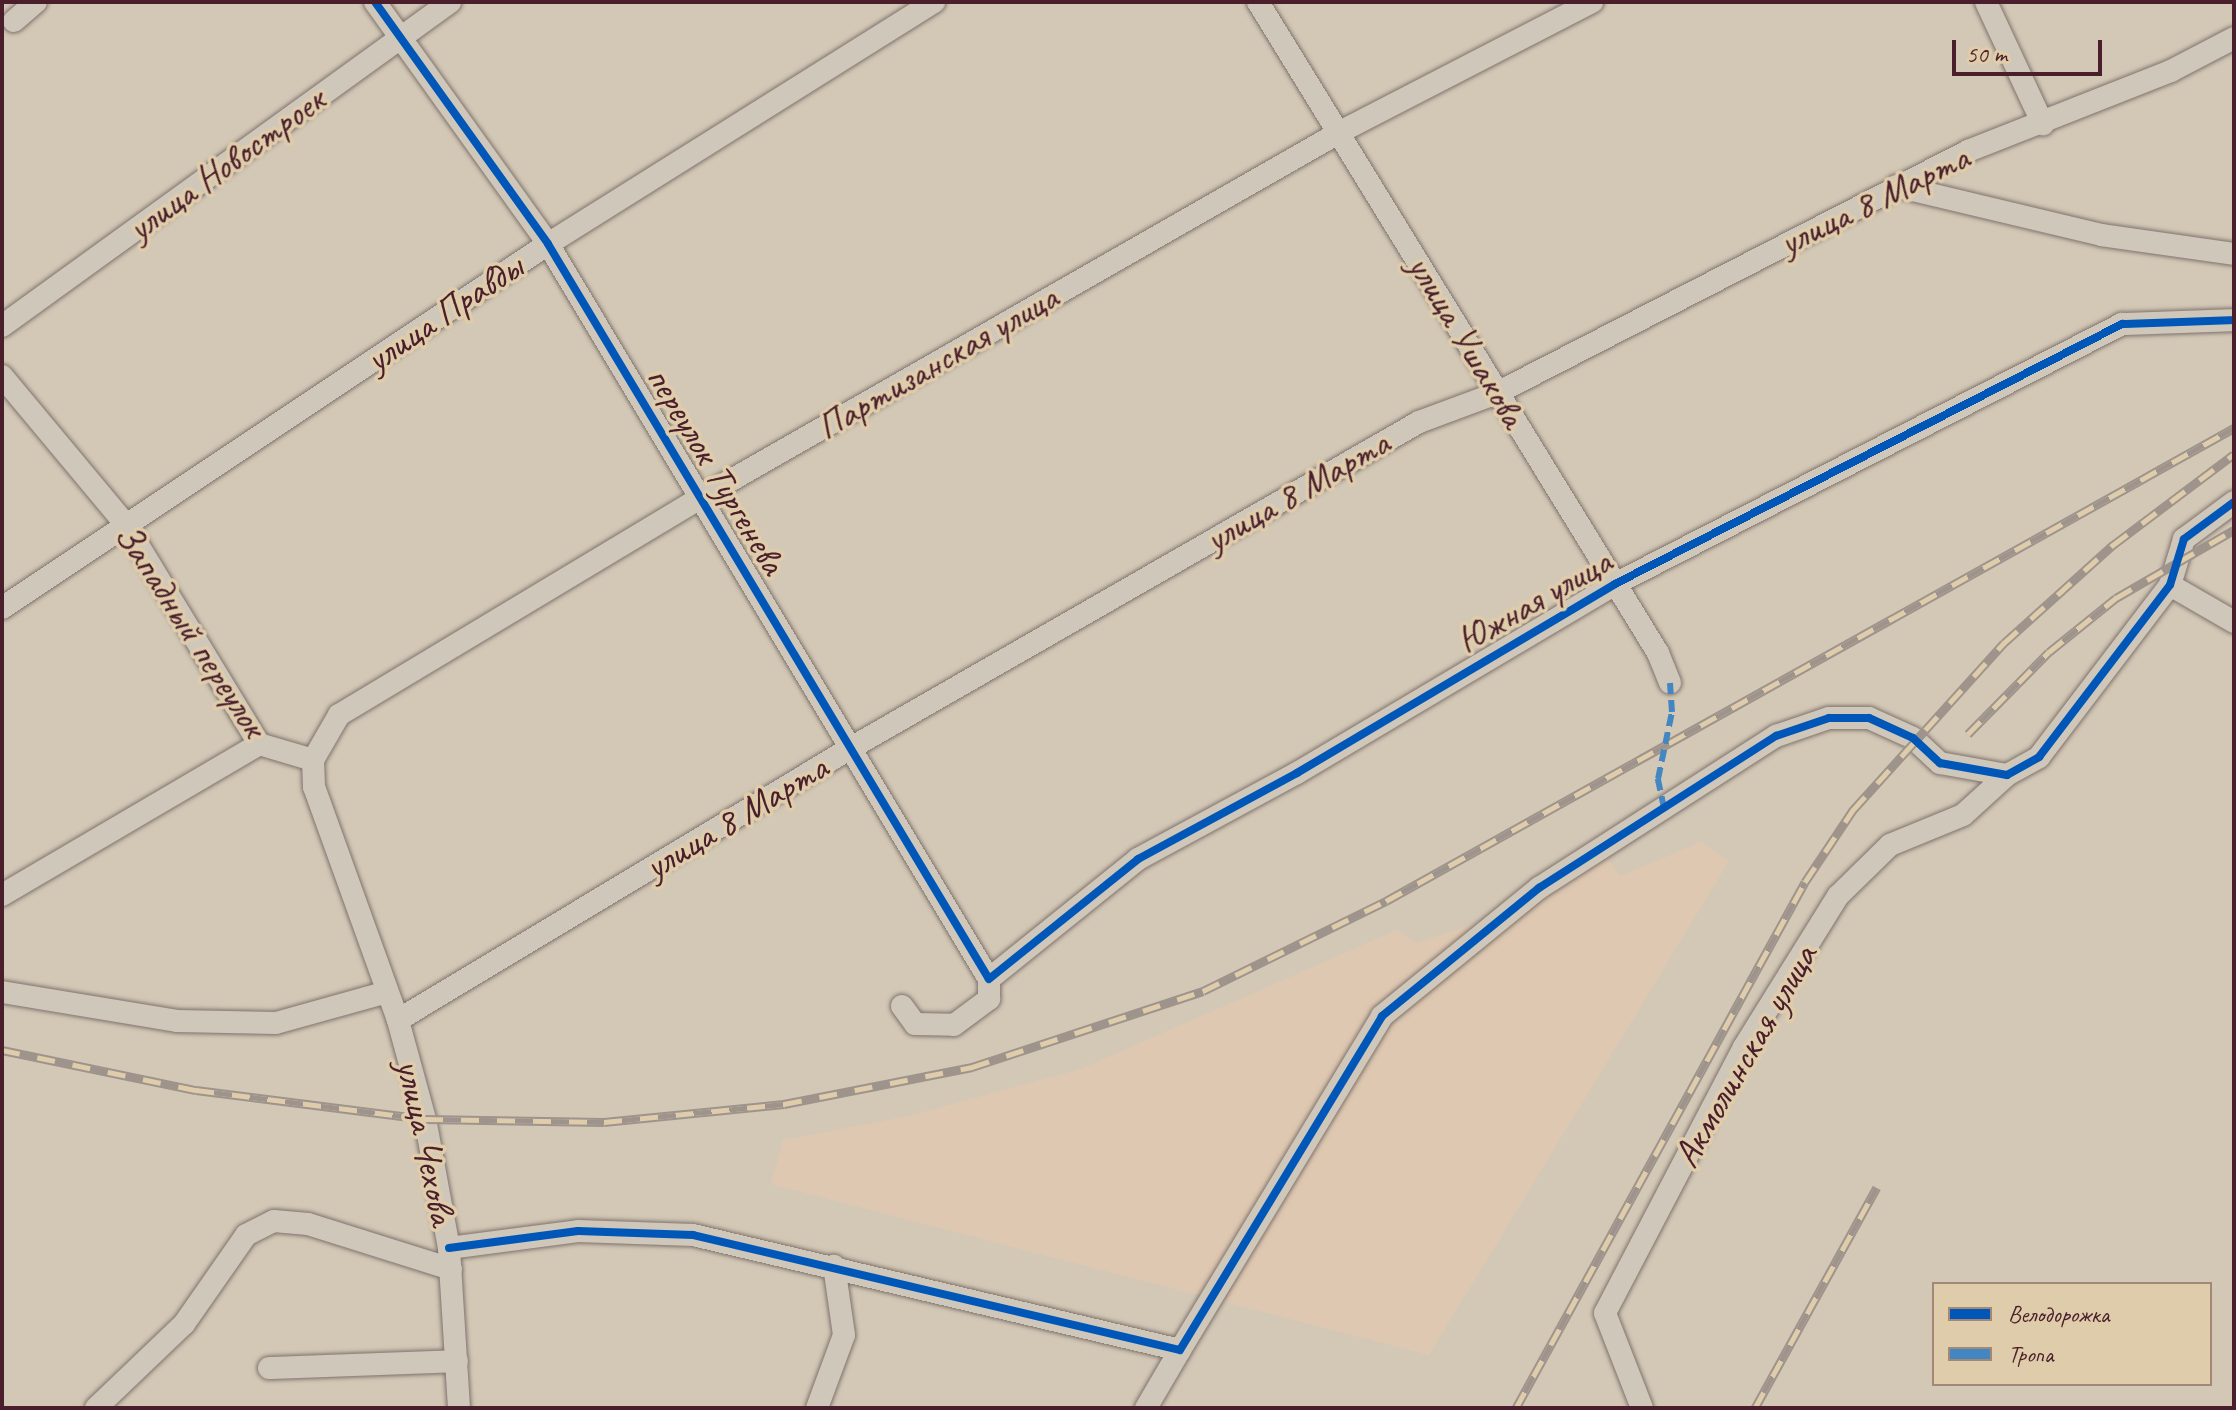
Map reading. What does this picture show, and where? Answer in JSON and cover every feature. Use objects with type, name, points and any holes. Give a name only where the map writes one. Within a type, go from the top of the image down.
[{"type":"street","points":[[14,21],[36,2]]},
{"type":"street","name":"переулок Тургенева","points":[[375,2],[548,244],[989,979]]},
{"type":"street","name":"улица Новостроек","points":[[2,326],[450,2]]},
{"type":"street","name":"улица Правды","points":[[2,608],[548,244],[934,2]]},
{"type":"street","name":"улица Ушакова","points":[[1258,2],[1658,653],[1670,683]]},
{"type":"street","name":"Партизанская улица","points":[[313,760],[339,715],[360,700],[700,498],[1340,132],[1592,2]]},
{"type":"street","points":[[1986,2],[2043,124]]},
{"type":"street","name":"улица 8 Марта","points":[[398,1020],[849,749],[1334,468],[1462,402],[1497,393],[1896,186],[2171,71],[2234,38]]},
{"type":"street","points":[[1896,186],[2101,235],[2234,254]]},
{"type":"street","name":"Южная улица","points":[[989,979],[1138,859],[1297,773],[1615,584],[2122,324],[2234,320]]},
{"type":"street","name":"Западный переулок","points":[[2,376],[126,525],[259,744],[313,760],[321,817],[398,1020]]},
{"type":"street","points":[[2234,502],[2184,539],[2170,585],[2234,622]]},
{"type":"street","name":"Акмолинская улица","points":[[1642,1408],[1605,1313],[1744,1047],[1838,896],[1890,845],[1963,815],[2007,775],[2039,757],[2170,585]]},
{"type":"street","points":[[1146,1408],[1382,1016],[1539,888],[1776,736],[1829,718],[1869,718],[1913,738],[1940,763],[2007,775]]},
{"type":"street","points":[[2,895],[259,744]]},
{"type":"street","points":[[902,1006],[915,1024],[954,1025],[989,999],[989,979]]},
{"type":"street","points":[[2,992],[177,1021],[276,1023],[387,992]]},
{"type":"street","name":"улица Чехова","points":[[398,1020],[425,1119],[450,1258],[459,1408]]},
{"type":"street","points":[[96,1408],[184,1324],[246,1235],[274,1221],[308,1224],[450,1258],[578,1231],[693,1235],[1180,1350]]},
{"type":"street","points":[[817,1408],[844,1335],[834,1266]]},
{"type":"street","points":[[269,1368],[457,1361]]},
{"type":"shaded area","points":[[1701,842],[1729,861],[1429,1355],[771,1184],[783,1140],[909,1116],[1081,1069],[1397,930],[1417,943],[1525,907],[1592,863],[1609,860],[1620,876]]},
{"type":"railway","points":[[2,1050],[196,1090],[425,1119],[604,1122],[784,1104],[972,1067],[1203,991],[1386,901],[2234,428]]},
{"type":"railway","points":[[1516,1408],[1805,882],[1853,810],[2004,643],[2113,545],[2234,454]]},
{"type":"railway","points":[[1968,734],[2049,652],[2116,598],[2234,530]]},
{"type":"railway","points":[[1755,1408],[1877,1187]]},
{"type":"marked path","points":[[1664,808],[1658,779],[1672,712],[1670,683]]},
{"type":"cycle path","points":[[375,2],[548,244],[989,979],[1138,859],[1297,773],[1615,584],[2122,324],[2234,320]]},
{"type":"cycle path","points":[[449,1248],[578,1231],[693,1235],[1180,1350],[1382,1016],[1539,888],[1776,736],[1829,718],[1869,718],[1913,738],[1940,763],[2007,775],[2039,757],[2170,585],[2184,539],[2234,502]]}]
